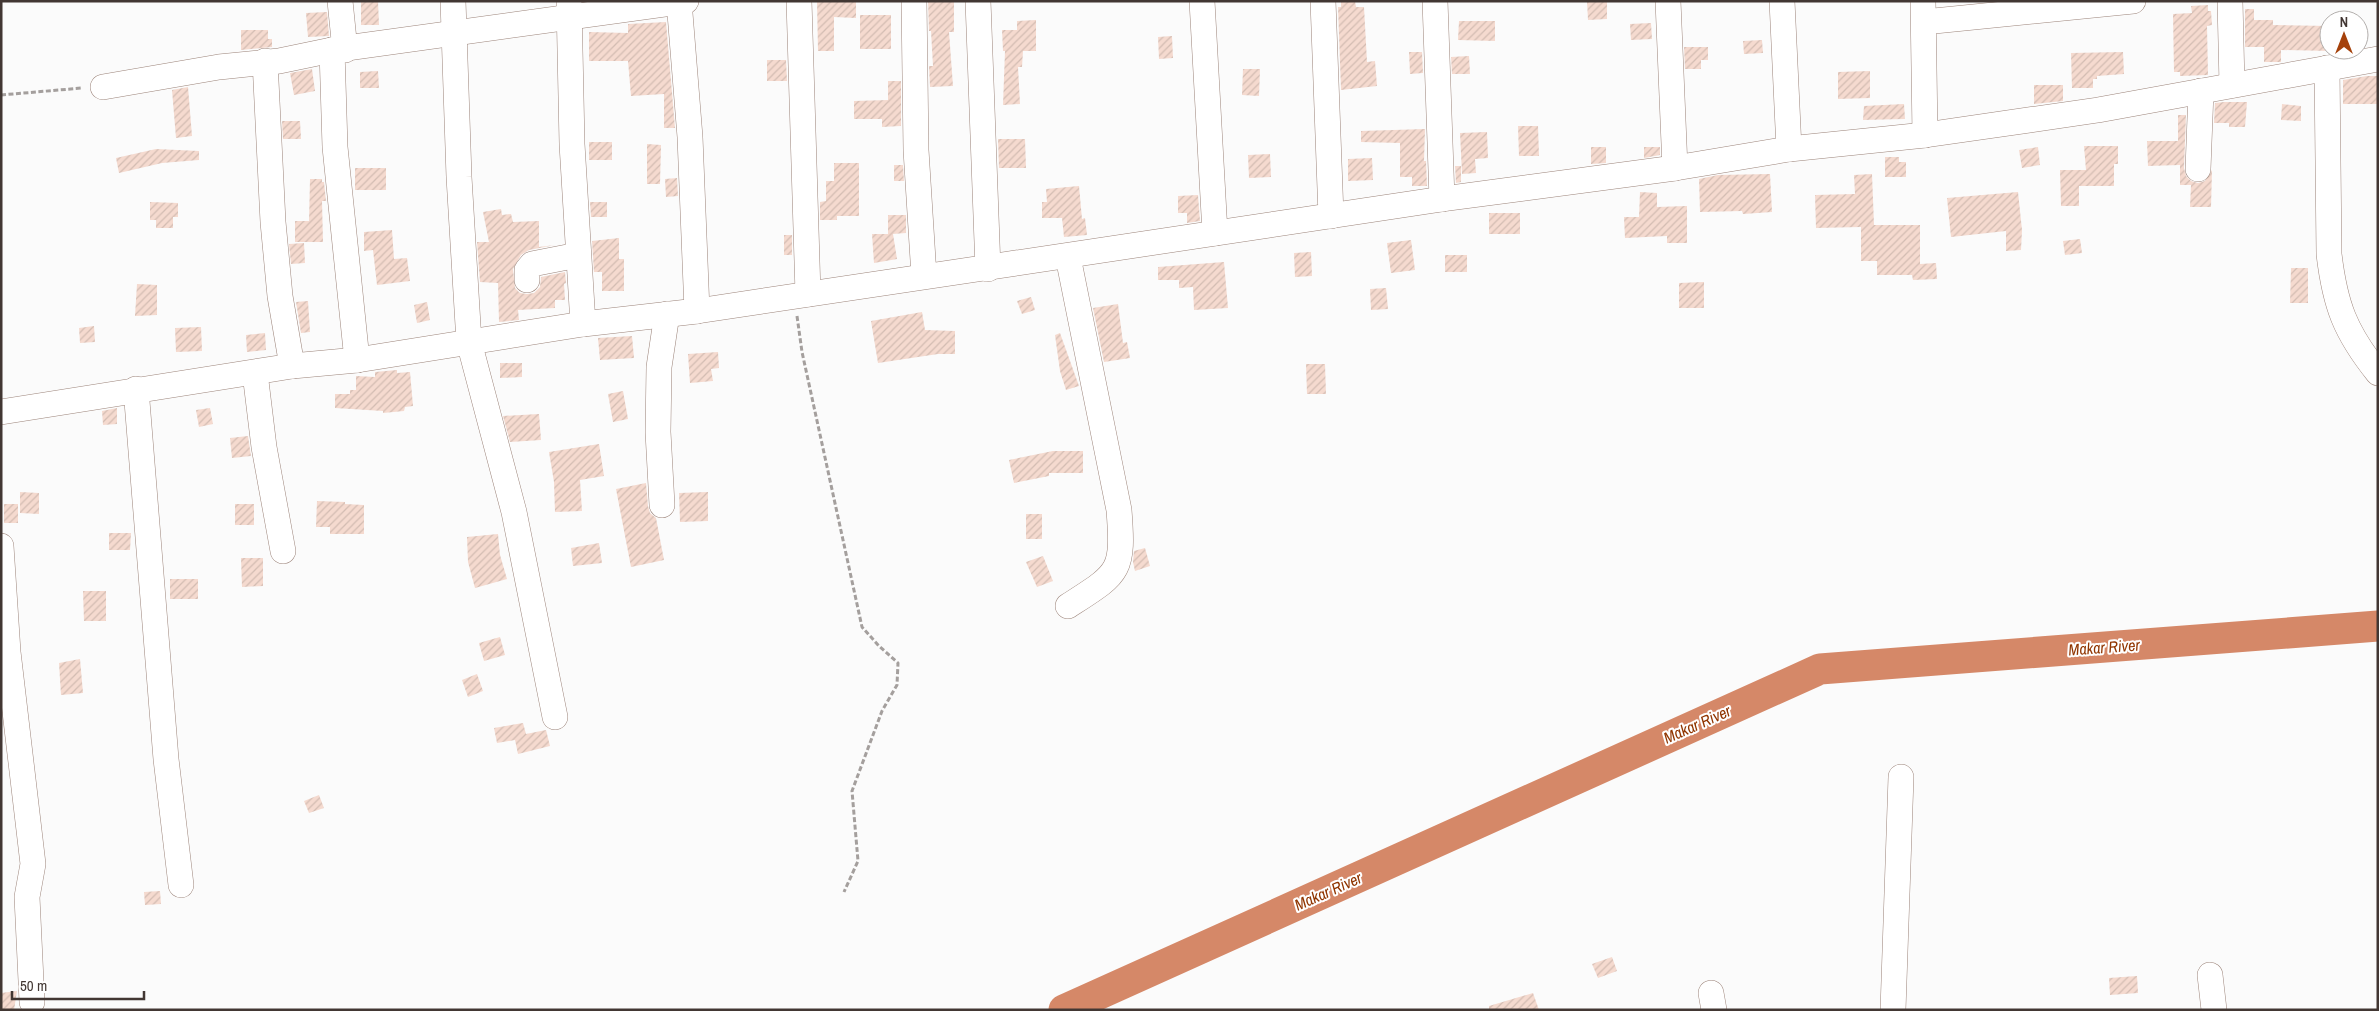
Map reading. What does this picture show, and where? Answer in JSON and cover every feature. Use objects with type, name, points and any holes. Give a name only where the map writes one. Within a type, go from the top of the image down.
[{"type":"street","points":[[340,1],[335,147],[357,360]]},
{"type":"street","points":[[453,1],[459,177],[469,342],[514,512],[556,717]]},
{"type":"street","points":[[799,1],[801,294]]},
{"type":"street","points":[[914,1],[916,150],[924,276]]},
{"type":"street","points":[[978,1],[988,269]]},
{"type":"street","points":[[1202,1],[1215,233]]},
{"type":"street","points":[[1323,1],[1331,216]]},
{"type":"street","points":[[1435,1],[1442,199]]},
{"type":"street","points":[[1668,1],[1675,168]]},
{"type":"street","points":[[1782,1],[1789,149]]},
{"type":"street","points":[[1924,135],[1923,12],[2133,1]]},
{"type":"street","points":[[2230,1],[2232,85]]},
{"type":"street","points":[[103,87],[455,33],[569,10],[681,2],[690,137],[697,311]]},
{"type":"street","points":[[569,10],[578,255],[584,324]]},
{"type":"street","points":[[1,412],[292,366],[357,360],[584,324],[697,311],[924,276],[988,269],[1215,233],[1442,199],[1675,168],[1789,149],[1924,135],[2098,110],[2378,59]]},
{"type":"street","points":[[265,61],[273,222],[280,296],[292,366]]},
{"type":"street","points":[[2328,68],[2329,254],[2332,284],[2340,312],[2358,348],[2378,372]]},
{"type":"street","points":[[2198,169],[2201,91]]},
{"type":"street","points":[[527,280],[526,270],[532,264],[578,255]]},
{"type":"street","points":[[1068,257],[1119,510],[1122,546],[1118,565],[1107,580],[1068,606]]},
{"type":"street","points":[[662,505],[658,432],[659,367],[667,314]]},
{"type":"street","points":[[255,373],[264,447],[283,551]]},
{"type":"street","points":[[136,390],[166,759],[180,885]]},
{"type":"street","points":[[1,546],[8,652],[33,864],[27,897],[32,1002]]},
{"type":"street","points":[[1893,1010],[1901,777]]},
{"type":"street","points":[[2210,975],[2214,1010]]},
{"type":"path","points":[[1,95],[54,89],[103,87]]},
{"type":"path","points":[[801,294],[802,352],[862,627],[898,663],[897,685],[882,711],[852,791],[858,861],[844,892]]},
{"type":"building","points":[[361,1],[378,1],[379,25],[361,25]]},
{"type":"building","points":[[817,1],[856,1],[856,18],[834,17],[834,51],[818,51]]},
{"type":"building","points":[[928,1],[954,1],[954,32],[949,32],[953,86],[930,87],[929,66],[933,66]]},
{"type":"building","points":[[1341,1],[1355,1],[1356,7],[1364,7],[1367,62],[1375,61],[1377,86],[1341,90],[1338,7],[1341,7]]},
{"type":"building","points":[[1587,1],[1607,1],[1607,19],[1588,20]]},
{"type":"building","points":[[2208,5],[2208,11],[2211,11],[2212,25],[2207,26],[2208,75],[2180,76],[2180,72],[2174,72],[2173,14],[2192,13],[2191,6]]},
{"type":"building","points":[[2245,9],[2254,9],[2254,20],[2273,20],[2273,25],[2319,26],[2319,51],[2281,50],[2281,62],[2264,62],[2264,47],[2245,47]]},
{"type":"building","points":[[327,12],[329,36],[308,37],[306,13]]},
{"type":"building","points":[[860,15],[891,15],[891,49],[860,49]]},
{"type":"building","points":[[1036,20],[1036,51],[1023,51],[1022,67],[1018,67],[1020,104],[1003,105],[1005,51],[1003,51],[1002,30],[1017,30],[1017,21]]},
{"type":"building","points":[[1459,21],[1495,21],[1495,41],[1458,40]]},
{"type":"building","points":[[666,22],[675,128],[664,128],[664,94],[631,96],[628,61],[589,61],[589,32],[628,33],[628,24]]},
{"type":"building","points":[[1651,23],[1652,39],[1631,40],[1630,24]]},
{"type":"building","points":[[241,30],[268,30],[268,39],[272,39],[272,47],[241,50]]},
{"type":"building","points":[[1172,36],[1173,58],[1159,59],[1158,37]]},
{"type":"building","points":[[1762,40],[1763,53],[1744,54],[1743,41]]},
{"type":"building","points":[[1684,47],[1708,47],[1708,60],[1701,60],[1701,69],[1685,69]]},
{"type":"building","points":[[1409,52],[1422,52],[1423,73],[1410,74]]},
{"type":"building","points":[[2123,52],[2124,74],[2097,76],[2097,79],[2093,79],[2093,88],[2072,88],[2071,53]]},
{"type":"building","points":[[1469,56],[1470,74],[1452,74],[1451,57]]},
{"type":"building","points":[[767,60],[786,60],[787,81],[767,81]]},
{"type":"building","points":[[312,69],[315,91],[294,95],[290,73]]},
{"type":"building","points":[[1243,69],[1260,69],[1259,96],[1242,95]]},
{"type":"building","points":[[378,71],[379,88],[360,88],[360,72]]},
{"type":"building","points":[[1870,71],[1870,98],[1838,99],[1838,72]]},
{"type":"building","points":[[2377,76],[2377,104],[2343,104],[2343,80]]},
{"type":"building","points":[[888,81],[901,81],[901,126],[882,127],[882,119],[854,119],[854,101],[888,100]]},
{"type":"building","points":[[2034,85],[2063,85],[2063,101],[2034,104]]},
{"type":"building","points":[[188,87],[192,136],[176,138],[172,90]]},
{"type":"building","points":[[2247,102],[2245,127],[2229,127],[2229,123],[2214,123],[2215,103]]},
{"type":"building","points":[[1904,104],[1905,119],[1863,120],[1864,106]]},
{"type":"building","points":[[2282,104],[2301,106],[2301,121],[2281,120]]},
{"type":"building","points":[[2178,115],[2186,115],[2184,168],[2186,176],[2191,181],[2198,183],[2205,181],[2212,170],[2211,207],[2190,207],[2191,185],[2180,185],[2180,165],[2148,166],[2147,141],[2178,141]]},
{"type":"building","points":[[282,121],[300,121],[301,139],[283,139]]},
{"type":"building","points":[[1518,126],[1538,126],[1539,156],[1519,156]]},
{"type":"building","points":[[1425,129],[1424,161],[1426,161],[1427,186],[1412,186],[1412,177],[1400,177],[1400,143],[1361,142],[1361,131]]},
{"type":"building","points":[[1487,132],[1488,158],[1475,159],[1476,173],[1462,174],[1460,133]]},
{"type":"building","points":[[998,139],[1025,139],[1026,168],[999,168]]},
{"type":"building","points":[[589,142],[612,142],[612,160],[589,160]]},
{"type":"building","points":[[647,144],[661,145],[660,184],[647,184]]},
{"type":"building","points":[[2084,146],[2118,146],[2118,164],[2114,164],[2114,186],[2079,186],[2079,206],[2061,206],[2060,170],[2086,170]]},
{"type":"building","points":[[1591,147],[1606,147],[1606,163],[1591,164]]},
{"type":"building","points":[[1644,147],[1660,147],[1660,155],[1644,158]]},
{"type":"building","points":[[2038,147],[2040,165],[2022,168],[2019,150]]},
{"type":"building","points":[[156,149],[199,151],[199,160],[162,163],[119,173],[116,158]]},
{"type":"building","points":[[1270,154],[1271,177],[1249,178],[1248,155]]},
{"type":"building","points":[[1885,157],[1899,157],[1899,162],[1906,162],[1906,177],[1885,177]]},
{"type":"building","points":[[1372,158],[1373,180],[1348,181],[1348,159]]},
{"type":"building","points":[[834,163],[859,163],[859,216],[837,216],[837,220],[820,220],[820,202],[826,201],[826,181],[834,181]]},
{"type":"building","points":[[894,165],[903,165],[904,181],[894,181]]},
{"type":"building","points":[[1455,166],[1461,166],[1461,182],[1456,183]]},
{"type":"building","points":[[355,168],[386,168],[386,190],[355,190]]},
{"type":"building","points":[[1770,174],[1772,212],[1743,214],[1742,211],[1700,212],[1699,179],[1718,175]]},
{"type":"building","points":[[1872,174],[1874,225],[1920,225],[1920,264],[1936,263],[1937,279],[1913,280],[1912,275],[1877,275],[1877,261],[1861,261],[1861,227],[1816,228],[1815,195],[1855,194],[1854,175]]},
{"type":"building","points":[[677,178],[678,196],[666,197],[665,179]]},
{"type":"building","points":[[310,179],[322,179],[322,182],[324,182],[326,201],[322,201],[323,242],[295,242],[295,221],[309,221]]},
{"type":"building","points":[[1079,186],[1082,219],[1085,218],[1087,235],[1064,237],[1062,218],[1042,218],[1042,202],[1047,202],[1046,189]]},
{"type":"building","points":[[1640,192],[1657,193],[1657,207],[1687,206],[1687,243],[1667,243],[1667,236],[1625,238],[1624,217],[1639,217]]},
{"type":"building","points":[[2018,192],[2022,230],[2021,250],[2006,251],[2006,231],[1951,237],[1947,198]]},
{"type":"building","points":[[1198,195],[1200,221],[1187,223],[1187,213],[1178,213],[1178,196]]},
{"type":"building","points":[[150,202],[178,203],[178,217],[173,217],[173,228],[156,228],[156,220],[150,220]]},
{"type":"building","points":[[590,202],[607,202],[607,217],[591,217]]},
{"type":"building","points":[[501,209],[502,215],[511,214],[513,222],[539,221],[539,247],[555,245],[529,250],[521,255],[513,269],[515,288],[520,293],[534,293],[540,287],[541,277],[565,272],[566,283],[564,284],[565,300],[555,300],[555,308],[518,310],[519,320],[499,322],[498,283],[480,282],[477,242],[489,242],[483,212]]},
{"type":"building","points":[[1489,213],[1520,213],[1520,234],[1489,234]]},
{"type":"building","points":[[888,215],[906,215],[906,233],[893,234],[897,259],[874,263],[872,234],[888,234]]},
{"type":"building","points":[[392,230],[394,259],[407,258],[410,281],[377,285],[373,250],[364,251],[364,232]]},
{"type":"building","points":[[784,235],[792,235],[792,255],[784,255]]},
{"type":"building","points":[[619,238],[619,259],[624,259],[624,291],[602,291],[602,272],[594,272],[592,241]]},
{"type":"building","points":[[2080,239],[2082,253],[2065,255],[2063,241]]},
{"type":"building","points":[[1411,240],[1415,270],[1391,273],[1387,243]]},
{"type":"building","points":[[304,243],[305,263],[291,264],[289,244]]},
{"type":"building","points":[[1311,252],[1312,276],[1295,277],[1294,253]]},
{"type":"building","points":[[1445,255],[1467,255],[1467,272],[1445,272]]},
{"type":"building","points":[[1224,262],[1228,308],[1194,310],[1193,287],[1179,288],[1179,280],[1158,280],[1158,267]]},
{"type":"building","points":[[2291,268],[2308,268],[2308,303],[2290,303]]},
{"type":"building","points":[[1704,282],[1704,308],[1679,308],[1679,283]]},
{"type":"building","points":[[137,284],[157,285],[157,315],[135,316]]},
{"type":"building","points":[[1386,288],[1388,309],[1371,310],[1370,289]]},
{"type":"building","points":[[1031,297],[1035,310],[1022,314],[1017,301]]},
{"type":"building","points":[[308,301],[310,332],[301,333],[296,302]]},
{"type":"building","points":[[427,302],[430,320],[417,323],[414,305]]},
{"type":"building","points":[[1118,304],[1123,343],[1127,342],[1130,358],[1104,362],[1093,308]]},
{"type":"building","points":[[922,312],[925,330],[955,331],[955,354],[938,354],[878,363],[871,321]]},
{"type":"building","points":[[94,326],[95,342],[80,343],[79,328]]},
{"type":"building","points":[[201,327],[202,351],[176,352],[175,328]]},
{"type":"building","points":[[265,333],[266,350],[247,352],[246,335]]},
{"type":"building","points":[[1060,333],[1079,386],[1066,390],[1060,371],[1055,335]]},
{"type":"building","points":[[632,336],[634,358],[600,360],[598,338]]},
{"type":"building","points":[[718,352],[719,368],[711,369],[713,381],[690,383],[688,354]]},
{"type":"building","points":[[500,363],[522,363],[522,377],[500,378]]},
{"type":"building","points":[[1306,364],[1325,364],[1326,394],[1307,394]]},
{"type":"building","points":[[397,370],[397,373],[410,372],[413,406],[405,407],[404,411],[383,413],[383,411],[335,408],[335,394],[350,394],[350,390],[356,390],[356,376],[375,377],[375,372]]},
{"type":"building","points":[[623,391],[628,419],[613,422],[608,394]]},
{"type":"building","points":[[117,408],[117,424],[103,425],[102,411]]},
{"type":"building","points":[[210,408],[213,424],[199,427],[196,410]]},
{"type":"building","points":[[539,414],[541,440],[510,442],[503,416]]},
{"type":"building","points":[[248,436],[251,456],[232,458],[230,438]]},
{"type":"building","points":[[599,444],[604,476],[580,480],[582,511],[555,512],[554,482],[549,452]]},
{"type":"building","points":[[1053,451],[1083,451],[1083,473],[1049,473],[1049,476],[1014,483],[1009,460]]},
{"type":"building","points":[[646,483],[648,506],[650,513],[656,518],[664,560],[631,567],[616,489]]},
{"type":"building","points":[[20,492],[39,493],[39,514],[20,513]]},
{"type":"building","points":[[708,492],[708,521],[680,522],[679,493]]},
{"type":"building","points":[[317,501],[364,505],[364,534],[330,534],[330,527],[316,527]]},
{"type":"building","points":[[4,504],[18,504],[18,523],[4,523]]},
{"type":"building","points":[[235,504],[254,504],[254,525],[235,525]]},
{"type":"building","points":[[1026,514],[1042,514],[1042,539],[1026,539]]},
{"type":"building","points":[[109,533],[131,533],[130,550],[109,550]]},
{"type":"building","points":[[498,534],[500,555],[507,579],[475,588],[468,562],[467,537]]},
{"type":"building","points":[[599,543],[602,563],[573,566],[571,548]]},
{"type":"building","points":[[1145,548],[1150,566],[1135,571],[1133,562],[1134,551]]},
{"type":"building","points":[[1043,556],[1053,581],[1037,587],[1026,562]]},
{"type":"building","points":[[241,558],[263,558],[263,586],[242,587]]},
{"type":"building","points":[[170,579],[198,579],[198,599],[170,599]]},
{"type":"building","points":[[83,591],[106,591],[106,621],[84,621]]},
{"type":"building","points":[[500,637],[505,655],[484,661],[479,643]]},
{"type":"building","points":[[80,659],[83,693],[61,695],[59,663]]},
{"type":"building","points":[[477,674],[483,691],[468,697],[462,680]]},
{"type":"building","points":[[523,723],[526,734],[546,730],[550,746],[518,754],[515,740],[497,743],[494,728]]},
{"type":"building","points":[[319,795],[324,808],[309,813],[304,801]]},
{"type":"building","points":[[160,891],[161,904],[145,905],[144,892]]},
{"type":"building","points":[[1612,957],[1617,971],[1598,978],[1592,964]]},
{"type":"building","points":[[2137,976],[2138,993],[2110,995],[2109,978]]},
{"type":"building","points":[[17,991],[14,1010],[1,1010],[1,993]]},
{"type":"building","points":[[1533,993],[1539,1010],[1489,1010],[1489,1006]]},
{"type":"waterway","name":"Makar River","points":[[1064,1010],[1820,669],[2378,626]]}]
